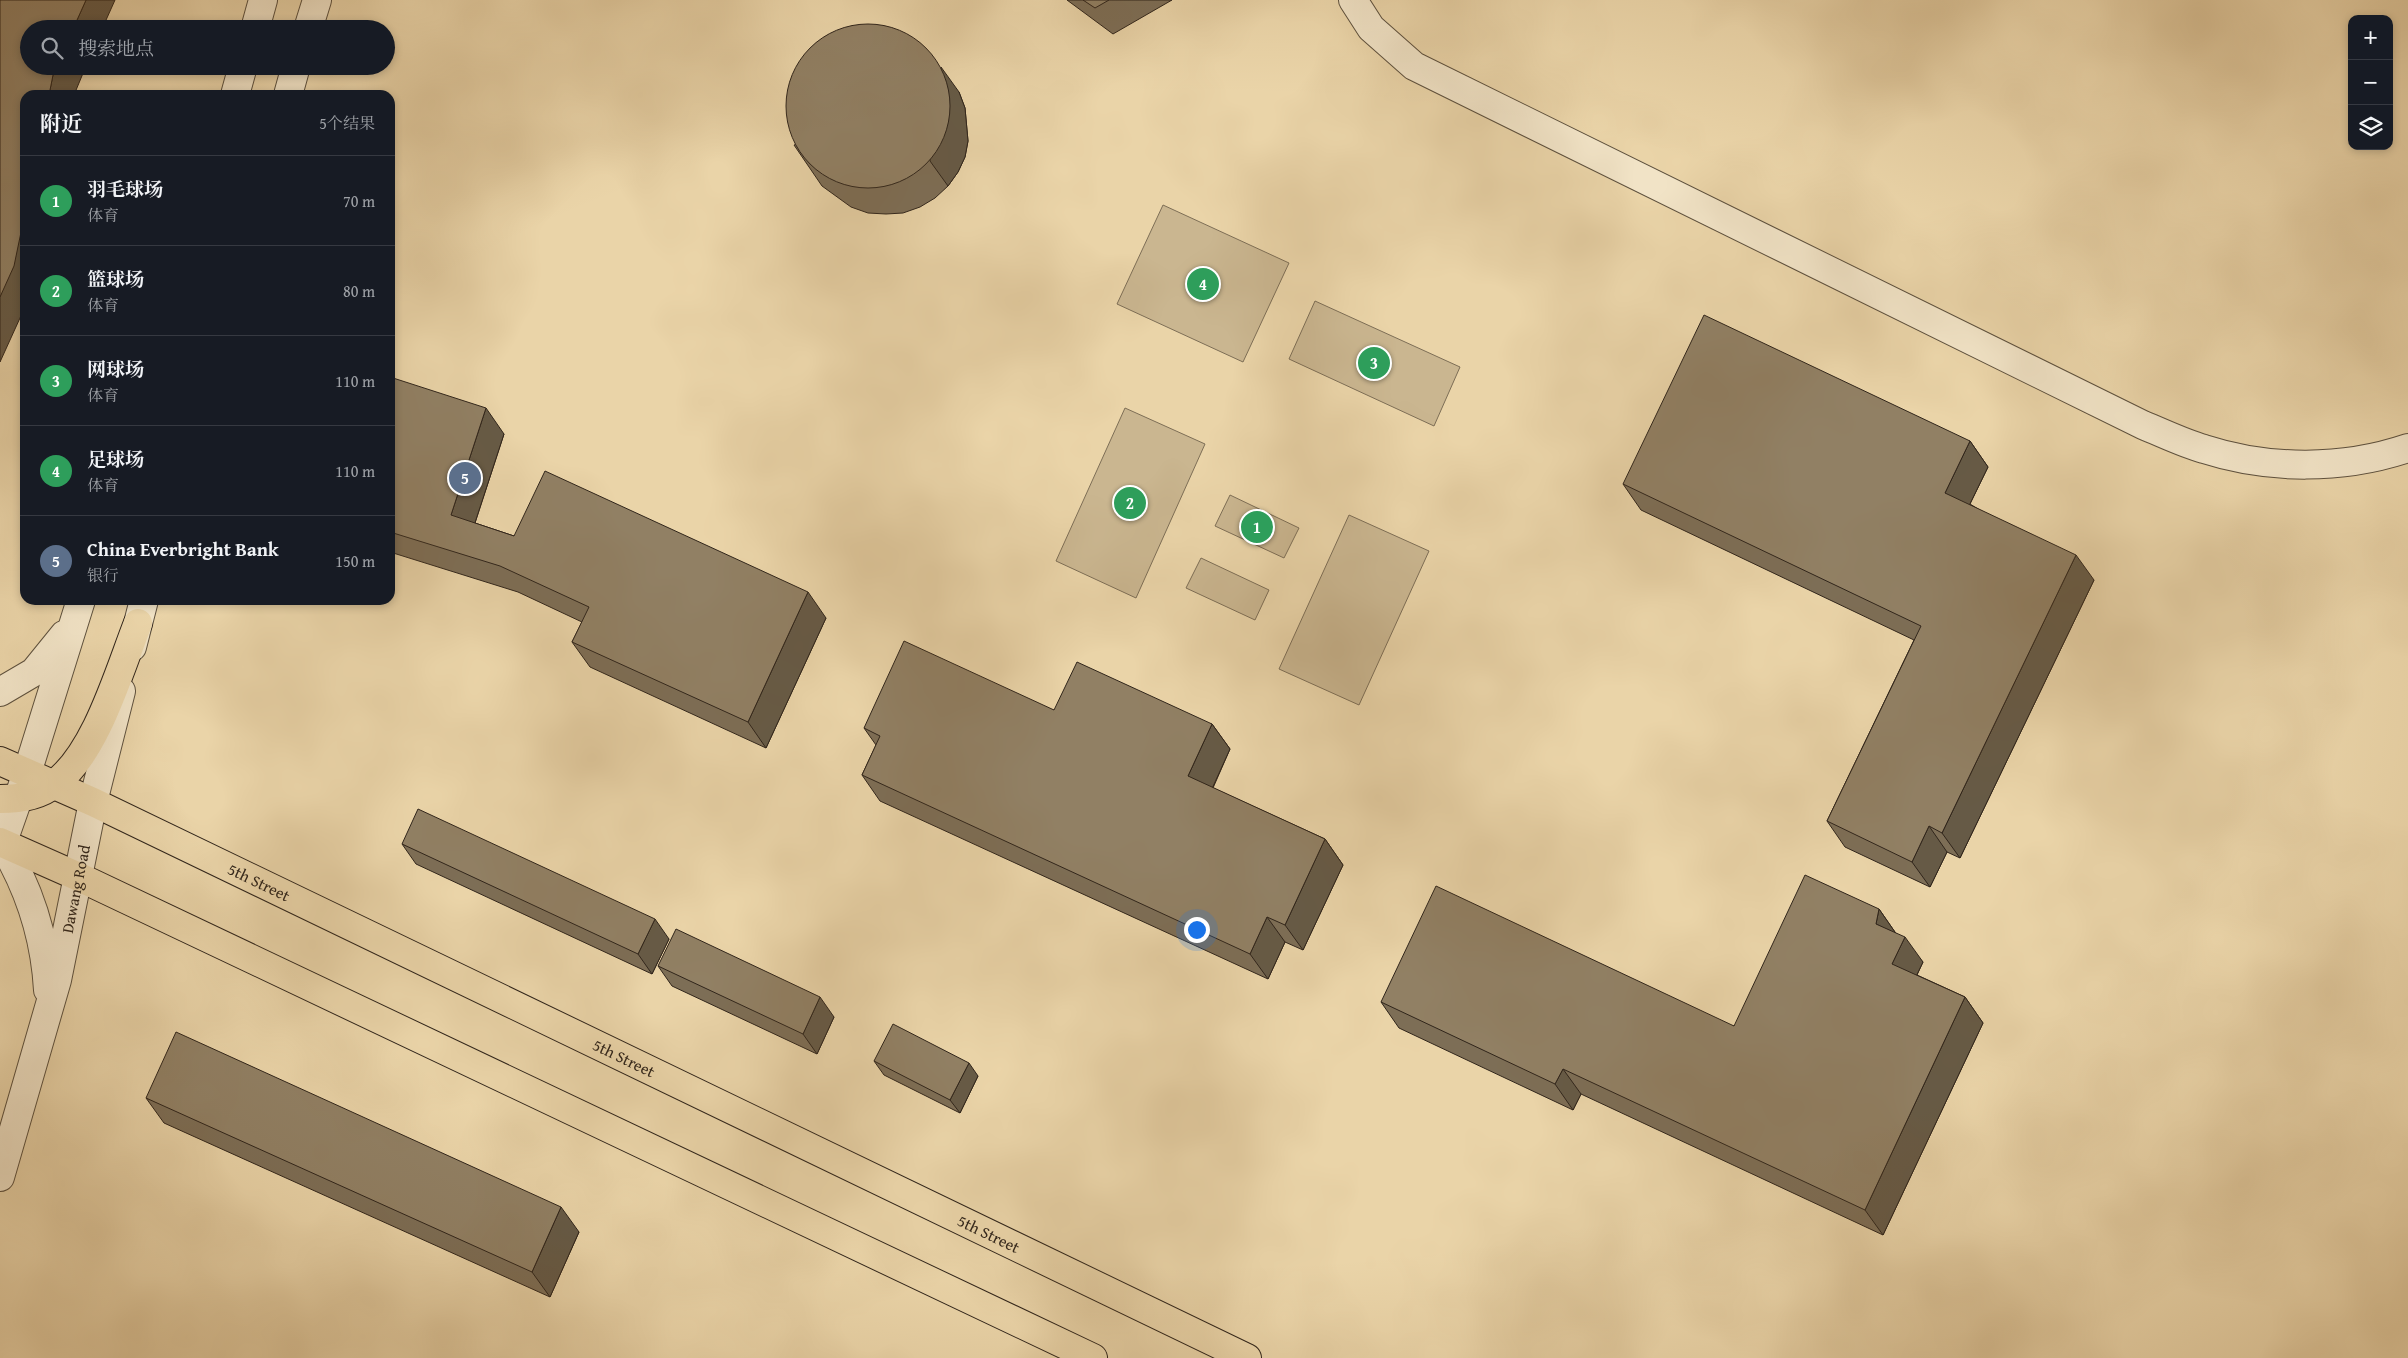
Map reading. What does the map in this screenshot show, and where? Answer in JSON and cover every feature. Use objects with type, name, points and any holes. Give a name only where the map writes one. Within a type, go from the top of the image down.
[{"type":"main road","points":[[9,799],[54,785],[78,760],[89,742],[141,612]]},
{"type":"main road","name":"5th Street","points":[[0,761],[93,802],[1248,1358]]},
{"type":"main road","points":[[0,843],[79,877],[1093,1358]]},
{"type":"street","points":[[257,20],[263,0]]},
{"type":"street","points":[[311,20],[317,0]]},
{"type":"street","points":[[1353,0],[1371,28],[1414,66],[2143,425],[2204,449],[2255,461],[2328,466],[2408,448]]},
{"type":"street","points":[[236,90],[240,75]]},
{"type":"street","points":[[289,90],[294,75]]},
{"type":"street","points":[[0,692],[34,672],[48,657],[62,638],[78,605]]},
{"type":"street","points":[[49,1011],[41,937],[25,888],[0,843],[9,799],[27,773],[79,605]]},
{"type":"street","name":"Dawang Road","points":[[0,1177],[49,1011],[79,877],[93,802],[141,612]]},
{"type":"shaded area","points":[[1163,205],[1289,263],[1243,362],[1117,304]]},
{"type":"shaded area","points":[[1315,301],[1460,367],[1434,426],[1289,359]]},
{"type":"shaded area","points":[[1125,408],[1205,444],[1136,598],[1056,561]]},
{"type":"shaded area","points":[[1230,495],[1299,528],[1284,558],[1215,526]]},
{"type":"shaded area","points":[[1349,515],[1429,551],[1359,705],[1279,669]]},
{"type":"shaded area","points":[[1201,558],[1269,590],[1255,620],[1186,588]]},
{"type":"building","points":[[0,0],[86,0],[77,20],[20,20],[20,75],[53,75],[50,90],[20,90],[20,237],[14,266],[0,297]]},
{"type":"building","points":[[1083,0],[1109,0],[1095,8]]},
{"type":"building","points":[[876,24],[899,30],[914,38],[926,48],[936,60],[947,82],[950,106],[947,130],[936,152],[926,164],[914,174],[892,185],[860,188],[844,185],[822,174],[800,152],[789,130],[786,98],[789,82],[800,60],[822,38],[844,27]]},
{"type":"building","points":[[1704,315],[1970,441],[1945,493],[2076,555],[1942,833],[1929,826],[1912,862],[1827,821],[1921,626],[1623,484]]},
{"type":"building","points":[[395,379],[486,408],[451,515],[514,536],[545,471],[808,592],[748,722],[572,642],[589,607],[500,566],[395,534]]},
{"type":"building","points":[[904,641],[1054,710],[1077,662],[1212,724],[1188,776],[1325,839],[1285,925],[1267,917],[1250,954],[862,775],[880,736],[864,728]]},
{"type":"building","points":[[418,809],[655,919],[638,954],[402,844]]},
{"type":"building","points":[[1805,875],[1879,909],[1876,924],[1905,937],[1892,964],[1965,997],[1865,1210],[1563,1069],[1555,1084],[1381,1002],[1436,886],[1734,1026]]},
{"type":"building","points":[[676,929],[820,997],[803,1034],[658,966]]},
{"type":"building","points":[[893,1024],[969,1063],[950,1100],[874,1061]]},
{"type":"building","points":[[176,1032],[561,1207],[532,1272],[146,1098]]},
{"type":"place","name":"足球场","points":[[1203,284]]},
{"type":"place","name":"网球场","points":[[1374,363]]},
{"type":"place","name":"China Everbright Bank","points":[[465,478]]},
{"type":"place","name":"篮球场","points":[[1130,503]]},
{"type":"place","name":"羽毛球场","points":[[1257,527]]}]
